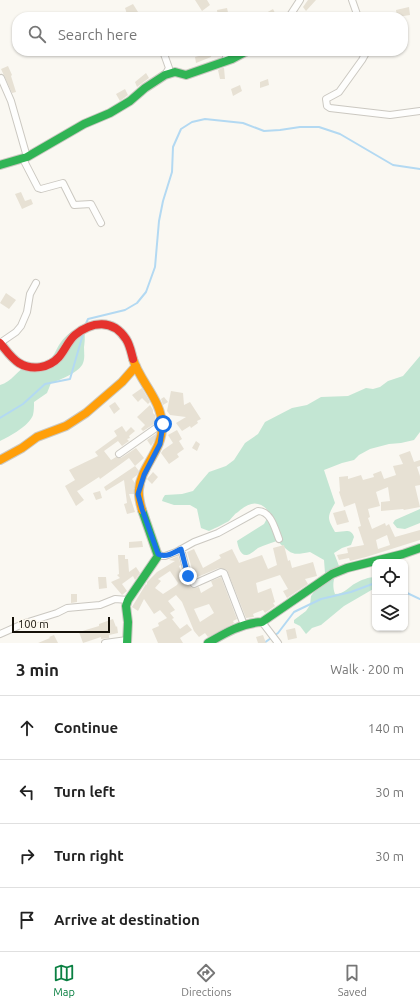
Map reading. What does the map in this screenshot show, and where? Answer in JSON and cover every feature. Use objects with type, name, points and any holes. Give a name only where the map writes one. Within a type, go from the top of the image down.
[{"type":"street","points":[[292,12],[300,0]]},
{"type":"street","points":[[352,0],[356,12]]},
{"type":"street","points":[[165,56],[169,68],[165,75]]},
{"type":"street","points":[[226,56],[228,61]]},
{"type":"street","points":[[0,164],[25,158],[84,124],[97,119],[130,101],[144,88],[165,75],[175,72],[186,75],[228,61],[238,56]]},
{"type":"street","points":[[364,56],[339,92],[327,98],[326,100],[330,108],[390,115],[420,111]]},
{"type":"street","points":[[1,78],[11,101],[25,158],[38,188],[41,189],[63,183],[74,205],[91,204],[101,223]]},
{"type":"street","points":[[36,283],[30,294],[27,312],[21,326],[16,332],[0,343],[13,359],[26,367],[47,366],[54,362],[70,341],[80,332],[97,324],[112,326],[118,329],[128,341],[136,366],[152,394],[161,415],[163,424],[160,444],[144,475],[138,494],[158,554],[155,563],[128,600],[126,606],[128,622],[127,642],[105,643]]},
{"type":"street","points":[[0,460],[22,448],[37,437],[66,426],[86,413],[122,382],[136,366]]},
{"type":"street","points":[[119,454],[163,424]]},
{"type":"street","points":[[158,554],[165,556],[194,542],[218,533],[246,516],[260,510],[267,514],[273,524],[279,540]]},
{"type":"street","points":[[208,643],[228,631],[254,622],[262,622],[332,574],[347,568],[404,554],[420,548]]},
{"type":"street","points":[[181,549],[188,576],[194,584],[221,572],[224,573],[244,625]]},
{"type":"street","points":[[0,634],[25,623],[57,613],[67,608],[100,605],[115,599],[128,600]]},
{"type":"street","points":[[262,622],[278,643]]},
{"type":"green space","points":[[78,328],[84,328],[85,333],[84,359],[81,366],[78,370],[51,383],[47,393],[34,402],[33,415],[28,423],[0,441],[0,385],[8,381],[28,365],[48,361],[65,337]]},
{"type":"green space","points":[[420,356],[420,432],[414,440],[370,449],[359,455],[354,460],[324,470],[335,503],[329,515],[330,524],[335,532],[349,531],[354,537],[351,545],[334,553],[339,566],[333,583],[335,594],[344,592],[360,581],[372,577],[372,590],[344,606],[321,625],[312,628],[306,634],[300,626],[294,623],[294,620],[306,611],[310,605],[311,596],[325,573],[324,560],[310,552],[299,554],[292,553],[277,541],[258,548],[247,555],[243,554],[237,541],[264,524],[270,513],[259,504],[251,504],[242,508],[229,521],[209,531],[201,528],[197,509],[190,505],[174,505],[162,501],[163,498],[165,495],[182,494],[193,491],[209,472],[226,466],[234,460],[245,443],[258,434],[265,422],[292,408],[307,405],[321,397],[348,396],[366,388],[373,389],[380,387],[388,381],[403,376]]},
{"type":"green space","points":[[420,509],[420,523],[405,529],[397,528],[393,523],[395,520]]},
{"type":"building","points":[[195,0],[207,0],[210,5],[202,11]]},
{"type":"building","points":[[308,0],[316,0],[306,11],[303,7]]},
{"type":"building","points":[[133,4],[138,12],[126,12],[125,8]]},
{"type":"building","points":[[409,7],[410,15],[408,15],[408,12],[396,12],[396,10]]},
{"type":"building","points":[[227,8],[228,12],[217,12],[217,10]]},
{"type":"building","points":[[273,9],[274,12],[268,12]]},
{"type":"building","points":[[199,56],[211,56],[196,63],[195,57]]},
{"type":"building","points":[[8,66],[16,92],[12,93],[1,69]]},
{"type":"building","points":[[224,68],[225,79],[220,79],[218,70]]},
{"type":"building","points":[[146,73],[149,78],[137,87],[135,82]]},
{"type":"building","points":[[268,79],[269,85],[260,88],[260,82]]},
{"type":"building","points":[[240,85],[242,91],[233,96],[231,89]]},
{"type":"building","points":[[125,89],[128,95],[120,101],[116,94]]},
{"type":"building","points":[[21,192],[25,201],[31,199],[33,204],[22,209],[15,194]]},
{"type":"building","points":[[6,293],[16,300],[9,309],[0,303]]},
{"type":"building","points":[[142,388],[150,402],[148,404],[142,398],[138,402],[132,395]]},
{"type":"building","points":[[171,391],[183,393],[184,405],[190,402],[201,419],[191,428],[190,426],[182,431],[176,423],[186,417],[170,415],[167,411]]},
{"type":"building","points":[[164,397],[168,402],[163,405],[161,399]]},
{"type":"building","points":[[115,402],[120,409],[114,414],[109,406]]},
{"type":"building","points":[[150,405],[156,420],[154,424],[143,431],[141,429],[145,425],[137,417]]},
{"type":"building","points":[[122,426],[126,432],[131,427],[135,431],[129,436],[130,438],[127,439],[129,441],[122,446],[118,441],[104,451],[111,460],[116,457],[121,458],[136,448],[144,458],[135,466],[129,458],[100,479],[99,477],[77,491],[84,500],[76,506],[65,486],[75,480],[69,470],[98,456],[95,452],[117,436],[114,431]]},
{"type":"building","points":[[177,430],[182,439],[179,441],[184,449],[177,454],[179,457],[169,464],[161,453],[173,443],[168,435]]},
{"type":"building","points":[[157,433],[155,440],[151,446],[147,440]]},
{"type":"building","points":[[196,441],[200,444],[197,451],[192,448]]},
{"type":"building","points":[[410,451],[414,462],[420,460],[420,466],[417,467],[420,476],[420,485],[415,486],[420,507],[404,510],[381,511],[381,502],[390,501],[388,487],[376,492],[380,506],[368,509],[370,517],[368,518],[372,529],[385,523],[386,526],[389,524],[395,537],[420,530],[420,540],[350,561],[349,558],[339,560],[337,555],[348,553],[347,548],[364,545],[358,527],[361,526],[355,503],[344,507],[339,492],[339,477],[348,476],[348,479],[361,475],[363,480],[374,477],[373,474],[381,471],[384,479],[396,475],[393,466],[403,464],[399,455]],"holes":[[[387,535],[390,545],[378,549],[376,540]]]},
{"type":"building","points":[[135,466],[139,471],[132,479],[135,483],[134,494],[129,494],[135,512],[127,514],[124,504],[127,503],[124,480],[106,491],[104,487]]},
{"type":"building","points":[[153,472],[158,477],[152,484],[147,479]]},
{"type":"building","points":[[100,491],[102,498],[96,500],[93,493]]},
{"type":"building","points":[[345,510],[349,522],[337,525],[333,513]]},
{"type":"building","points":[[142,541],[143,547],[129,548],[129,542]]},
{"type":"building","points":[[284,545],[288,561],[290,560],[292,568],[313,562],[317,576],[305,579],[308,584],[287,598],[283,591],[288,589],[280,575],[256,583],[258,593],[271,588],[275,602],[273,603],[275,606],[265,613],[263,610],[253,614],[254,617],[246,618],[227,570],[219,568],[195,578],[192,574],[193,572],[187,552],[194,549],[203,568],[221,558],[219,555],[232,549],[239,563],[262,555],[268,569],[277,565],[273,548]]},
{"type":"building","points":[[118,555],[125,555],[125,559],[128,559],[129,572],[136,567],[140,573],[135,580],[133,576],[122,584],[127,591],[122,595],[111,582],[120,578],[117,575],[119,574]]},
{"type":"building","points":[[178,556],[181,565],[179,566],[184,579],[192,588],[199,587],[201,593],[213,586],[211,581],[221,577],[237,619],[233,621],[234,623],[208,637],[205,633],[199,637],[194,631],[182,602],[176,595],[168,601],[175,610],[170,613],[174,618],[172,619],[180,629],[187,624],[192,630],[180,638],[183,643],[158,643],[152,629],[159,626],[158,623],[167,618],[160,610],[154,614],[144,599],[138,611],[132,607],[146,584],[147,585],[147,582],[157,572],[175,561],[169,560]],"holes":[[[170,571],[178,583],[163,594],[155,588],[161,581],[158,579]],[[209,604],[214,613],[200,622],[194,609]]]},
{"type":"building","points":[[98,577],[106,577],[107,588],[99,589]]},
{"type":"building","points":[[71,594],[77,594],[77,602],[71,603]]},
{"type":"building","points":[[113,619],[116,627],[117,626],[118,633],[109,635],[109,638],[101,639],[101,637],[83,643],[79,632],[99,626],[99,624]]},
{"type":"building","points":[[295,628],[297,638],[288,640],[286,630]]},
{"type":"building","points":[[54,635],[58,643],[38,643],[50,638],[49,637]]},
{"type":"building","points":[[263,635],[266,643],[258,643],[256,637]]},
{"type":"waterway","points":[[84,328],[88,319],[125,310],[137,303],[146,292],[155,267],[159,221],[163,201],[172,172],[173,147],[181,129],[192,122],[205,119],[243,123],[264,131],[300,127],[319,127],[340,134],[393,165],[420,169]]},
{"type":"waterway","points":[[0,418],[23,404],[45,384],[70,379],[83,334]]},
{"type":"waterway","points":[[264,643],[278,633],[294,612],[321,599],[351,592],[372,584]]},
{"type":"waterway","points":[[408,593],[420,599]]},
{"type":"traffic: fast","points":[[0,165],[27,157],[84,124],[110,113],[130,101],[145,88],[165,75],[175,72],[186,75],[238,56]]},
{"type":"traffic: fast","points":[[127,643],[128,622],[126,606],[128,600],[158,556],[142,510]]},
{"type":"traffic: fast","points":[[208,643],[241,626],[262,622],[332,574],[347,568],[403,554],[420,548]]},
{"type":"traffic: slow","points":[[133,359],[140,376],[155,399],[161,417],[162,426],[159,443],[144,473],[139,489],[142,510]]},
{"type":"traffic: slow","points":[[0,460],[22,448],[37,437],[66,426],[86,413],[122,382],[136,366]]},
{"type":"traffic: jam","points":[[0,343],[16,361],[35,368],[45,366],[55,361],[73,337],[82,330],[102,324],[109,325],[121,333],[126,339],[133,359]]},
{"type":"route","points":[[163,424],[163,434],[160,444],[144,475],[138,494],[158,554],[165,556],[181,549],[188,576]]}]
